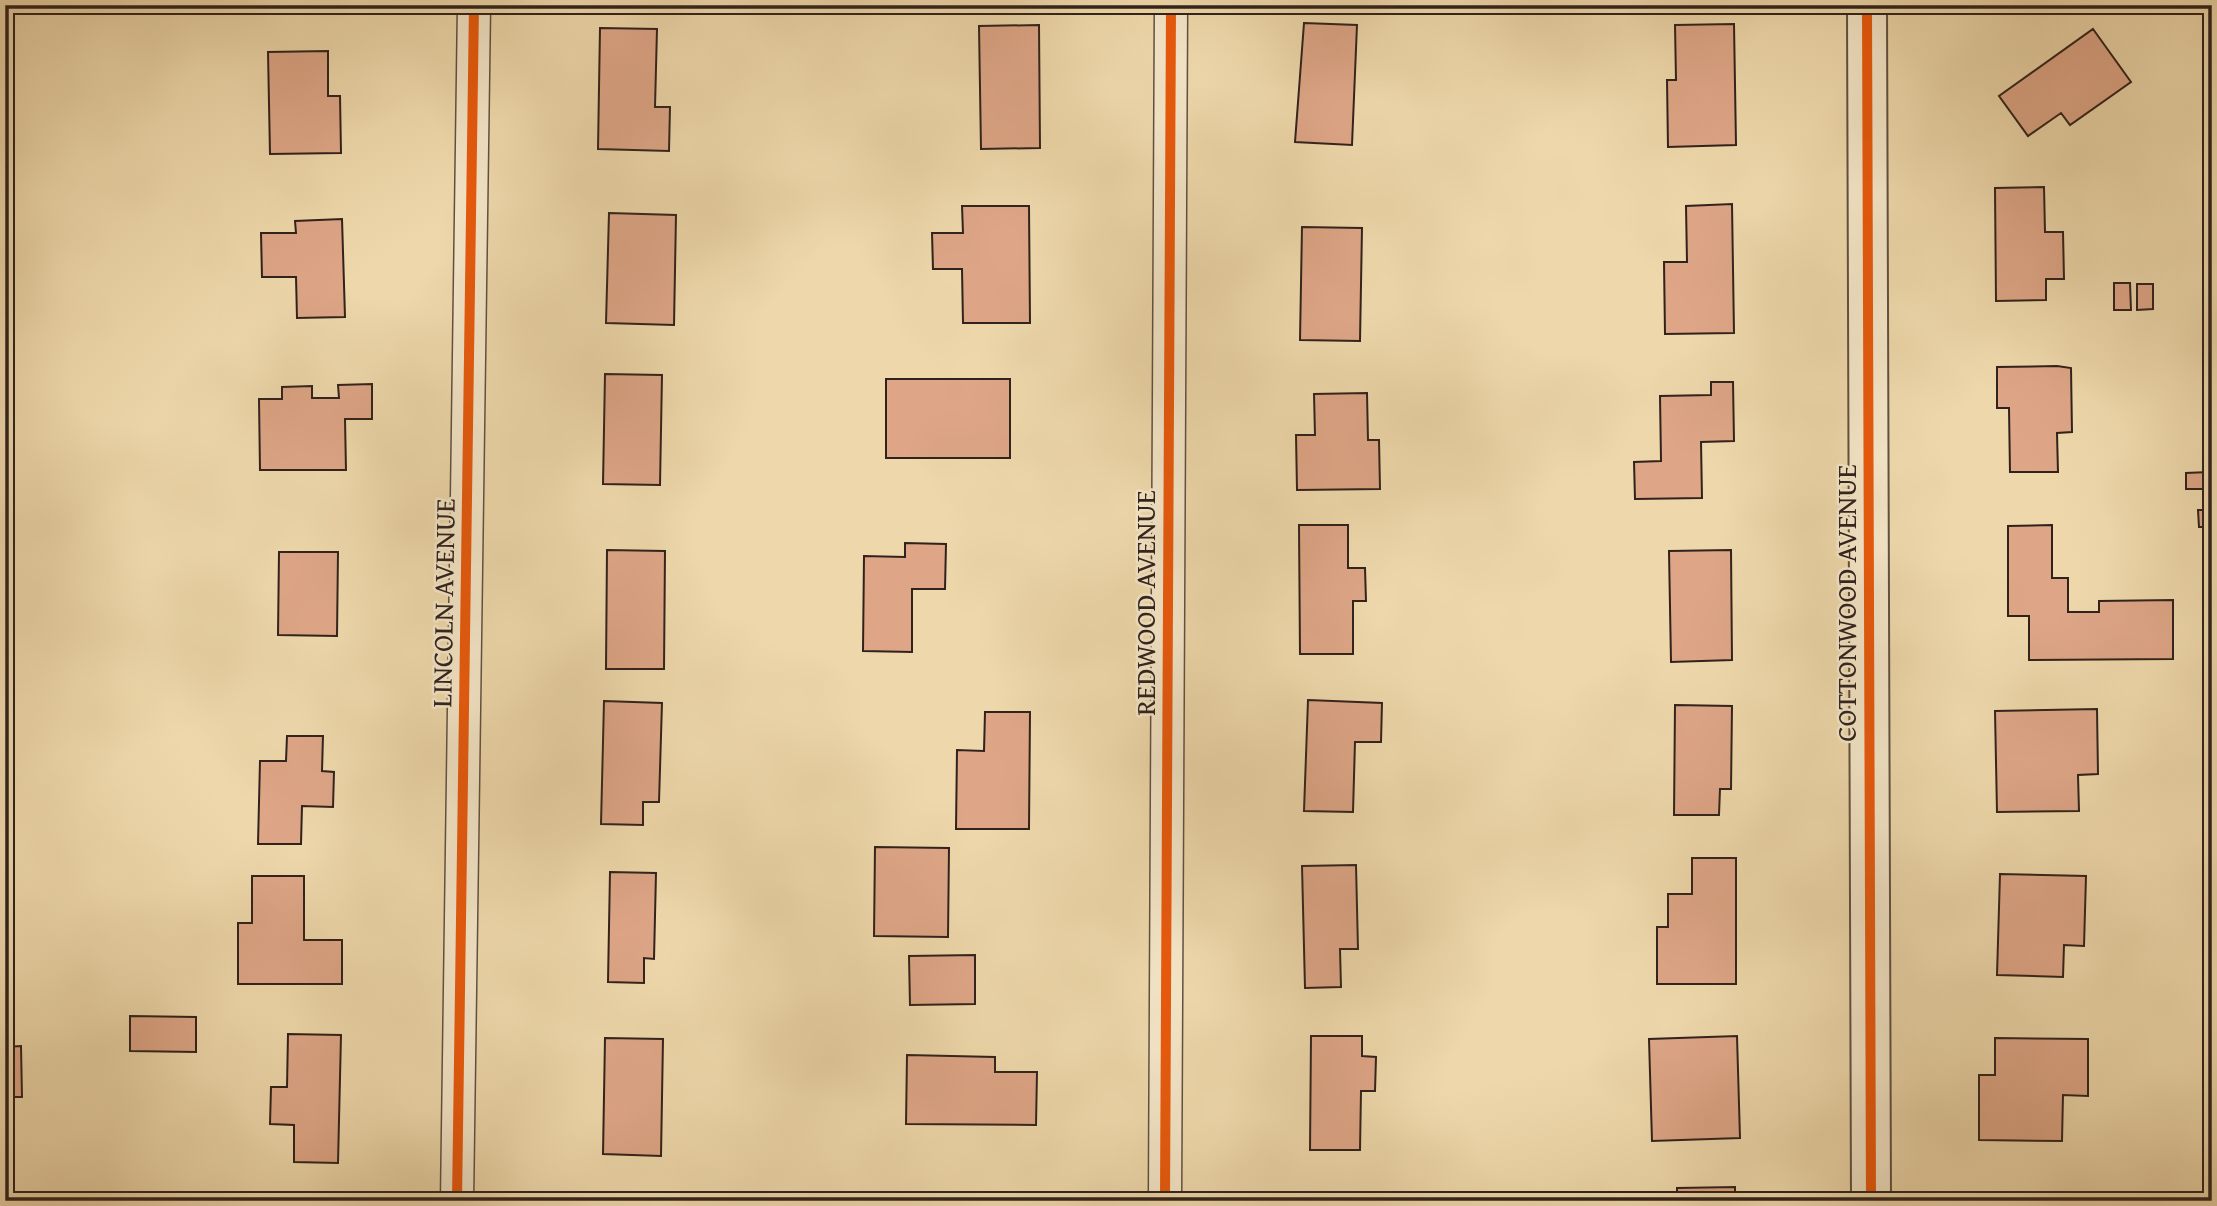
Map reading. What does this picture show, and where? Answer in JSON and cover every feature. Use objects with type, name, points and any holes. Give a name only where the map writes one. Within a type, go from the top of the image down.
[{"type":"street","name":"LINCOLN AVENUE","points":[[457,1201],[474,5]]},
{"type":"street","name":"REDWOOD AVENUE","points":[[1165,1201],[1171,5]]},
{"type":"street","name":"COTTONWOOD AVENUE","points":[[1867,5],[1871,1201]]},
{"type":"building","points":[[1304,23],[1357,25],[1352,145],[1295,142]]},
{"type":"building","points":[[1734,24],[1736,145],[1668,147],[1667,80],[1676,80],[1675,25]]},
{"type":"building","points":[[1039,25],[1040,148],[981,149],[979,26]]},
{"type":"building","points":[[600,28],[657,29],[655,107],[670,107],[669,151],[598,149]]},
{"type":"building","points":[[2093,29],[2131,82],[2070,125],[2061,113],[2028,136],[1999,96]]},
{"type":"building","points":[[328,51],[328,96],[340,96],[341,153],[270,154],[268,52]]},
{"type":"building","points":[[2044,187],[2045,232],[2063,232],[2064,279],[2046,279],[2046,300],[1996,301],[1995,188]]},
{"type":"building","points":[[1732,204],[1734,333],[1665,334],[1664,262],[1687,262],[1686,206]]},
{"type":"building","points":[[962,206],[1029,206],[1030,323],[963,323],[962,269],[933,269],[932,233],[963,233]]},
{"type":"building","points":[[609,213],[676,215],[674,325],[606,323]]},
{"type":"building","points":[[342,219],[345,317],[297,318],[296,277],[262,277],[261,233],[296,233],[295,221]]},
{"type":"building","points":[[1302,227],[1362,228],[1360,341],[1300,340]]},
{"type":"building","points":[[2114,283],[2130,283],[2131,310],[2114,310]]},
{"type":"building","points":[[2137,284],[2153,284],[2153,309],[2137,310]]},
{"type":"building","points":[[1997,367],[2071,368],[2072,432],[2057,433],[2058,472],[2010,472],[2009,408],[1997,408]]},
{"type":"building","points":[[605,374],[662,375],[660,485],[603,484]]},
{"type":"building","points":[[886,379],[1010,379],[1010,458],[886,458]]},
{"type":"building","points":[[1711,382],[1733,382],[1734,441],[1701,442],[1702,498],[1635,499],[1634,462],[1661,461],[1660,396],[1711,395]]},
{"type":"building","points":[[372,384],[372,419],[345,419],[346,470],[260,470],[259,399],[282,399],[282,387],[312,386],[312,398],[339,398],[338,385]]},
{"type":"building","points":[[1367,393],[1368,440],[1379,440],[1380,489],[1297,490],[1296,435],[1315,435],[1314,394]]},
{"type":"building","points":[[2209,472],[2209,489],[2186,489],[2186,473]]},
{"type":"building","points":[[2198,510],[2211,510],[2212,527],[2199,527]]},
{"type":"building","points":[[1299,525],[1348,525],[1348,568],[1365,568],[1366,601],[1353,601],[1353,654],[1300,654]]},
{"type":"building","points":[[2052,525],[2052,578],[2068,578],[2068,612],[2099,612],[2099,601],[2173,600],[2173,659],[2029,660],[2029,616],[2008,616],[2008,526]]},
{"type":"building","points":[[905,543],[946,544],[945,589],[912,589],[912,652],[863,651],[864,556],[905,557]]},
{"type":"building","points":[[607,550],[665,551],[664,669],[606,669]]},
{"type":"building","points":[[1731,550],[1732,660],[1671,662],[1669,551]]},
{"type":"building","points":[[279,552],[338,552],[337,636],[278,635]]},
{"type":"building","points":[[1308,700],[1382,703],[1381,742],[1355,742],[1353,812],[1304,811]]},
{"type":"building","points":[[604,701],[662,703],[659,802],[643,802],[643,825],[601,824]]},
{"type":"building","points":[[1675,705],[1732,706],[1731,789],[1720,789],[1719,815],[1674,815]]},
{"type":"building","points":[[2097,709],[2098,774],[2078,775],[2079,811],[1997,812],[1995,711]]},
{"type":"building","points":[[985,712],[1030,712],[1029,829],[956,829],[957,750],[984,751]]},
{"type":"building","points":[[287,736],[323,736],[322,771],[334,772],[333,807],[302,806],[301,844],[258,844],[260,761],[286,761]]},
{"type":"building","points":[[875,847],[949,848],[948,937],[874,936]]},
{"type":"building","points":[[1692,858],[1736,858],[1736,984],[1657,984],[1657,927],[1668,927],[1668,894],[1692,894]]},
{"type":"building","points":[[1356,865],[1358,949],[1340,949],[1341,987],[1305,988],[1302,866]]},
{"type":"building","points":[[610,872],[656,873],[654,959],[644,958],[644,983],[608,982]]},
{"type":"building","points":[[2000,874],[2086,876],[2084,946],[2064,945],[2063,977],[1997,975]]},
{"type":"building","points":[[252,876],[304,876],[304,940],[342,940],[342,984],[238,984],[238,923],[252,923]]},
{"type":"building","points":[[975,955],[975,1004],[910,1005],[909,956]]},
{"type":"building","points":[[130,1016],[196,1017],[196,1052],[130,1051]]},
{"type":"building","points":[[288,1034],[341,1035],[338,1163],[294,1162],[294,1125],[270,1124],[271,1087],[287,1087]]},
{"type":"building","points":[[1311,1036],[1362,1036],[1362,1056],[1376,1057],[1375,1091],[1361,1091],[1360,1150],[1310,1150]]},
{"type":"building","points":[[1737,1036],[1740,1138],[1652,1141],[1649,1039]]},
{"type":"building","points":[[605,1038],[663,1039],[661,1156],[603,1154]]},
{"type":"building","points":[[1995,1038],[2088,1039],[2088,1096],[2063,1095],[2062,1141],[1979,1140],[1979,1075],[1995,1075]]},
{"type":"building","points":[[21,1046],[22,1097],[5,1097],[5,1047]]},
{"type":"building","points":[[907,1055],[995,1057],[995,1072],[1037,1072],[1036,1125],[906,1124]]},
{"type":"building","points":[[1735,1187],[1735,1201],[1677,1201],[1677,1188]]},
{"type":"cycle path","points":[[457,1201],[474,5]]},
{"type":"cycle path","points":[[1165,1201],[1171,5]]},
{"type":"cycle path","points":[[1867,5],[1871,1201]]}]
